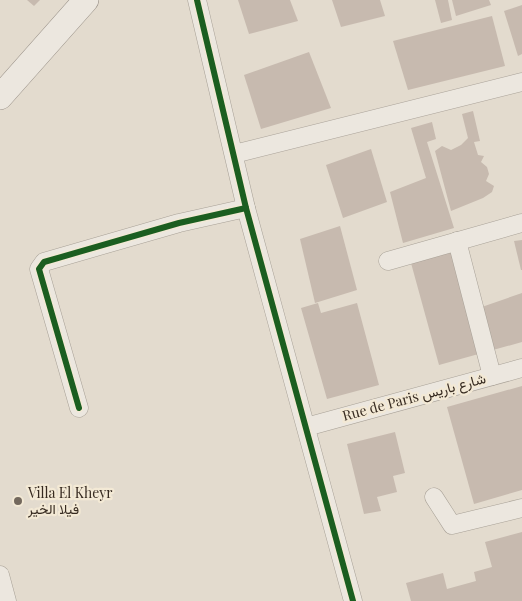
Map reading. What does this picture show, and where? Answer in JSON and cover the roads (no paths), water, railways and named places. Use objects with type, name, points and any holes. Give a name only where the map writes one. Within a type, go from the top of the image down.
[{"type":"street","points":[[0,97],[86,0]]},
{"type":"street","points":[[197,0],[246,208],[353,601]]},
{"type":"street","points":[[234,154],[522,82]]},
{"type":"street","points":[[79,408],[39,269],[44,262],[52,258],[179,223],[246,208]]},
{"type":"street","points":[[388,260],[522,223]]},
{"type":"street","points":[[456,241],[492,376]]},
{"type":"street","name":"Rue de Paris شارع باريس","points":[[306,426],[522,368]]},
{"type":"street","points":[[434,497],[452,525],[522,508]]},
{"type":"street","points":[[0,575],[7,601]]},
{"type":"place","name":"Villa El Kheyr فيلا الخير","points":[[18,501]]}]
